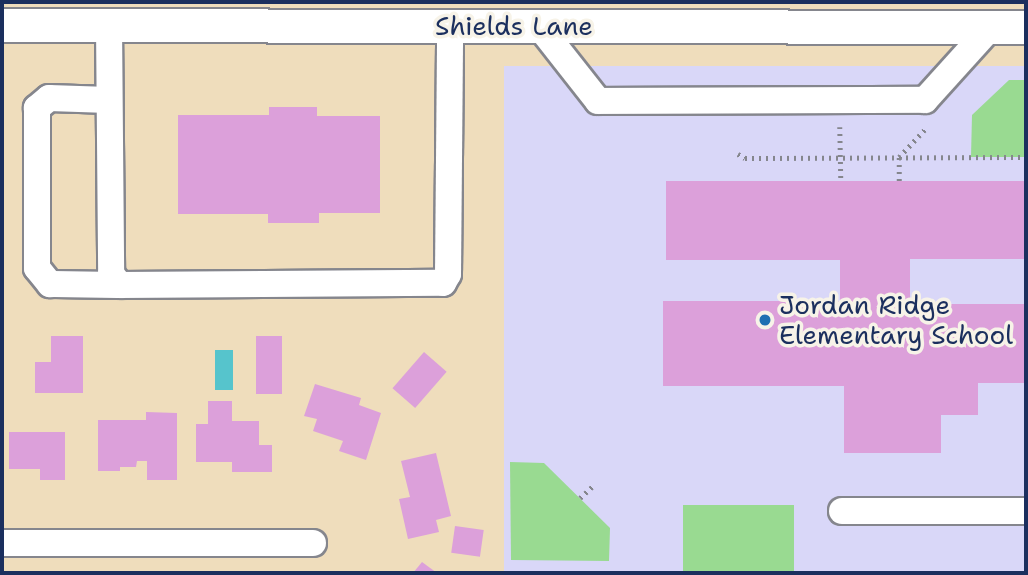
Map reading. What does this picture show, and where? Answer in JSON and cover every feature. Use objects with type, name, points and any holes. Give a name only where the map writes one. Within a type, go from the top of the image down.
[{"type":"main road","name":"Shields Lane","points":[[2,25],[1026,27]]},
{"type":"street","points":[[109,25],[111,274],[120,285]]},
{"type":"street","points":[[109,100],[49,98],[37,108],[37,268],[50,284],[443,283],[448,274],[450,26]]},
{"type":"street","points":[[539,26],[598,101],[925,100],[991,27]]},
{"type":"street","points":[[842,511],[1026,511]]},
{"type":"street","points":[[2,543],[313,542]]},
{"type":"path","points":[[839,127],[841,181]]},
{"type":"path","points":[[899,181],[899,157],[927,127]]},
{"type":"path","points":[[738,154],[745,158],[1026,157]]},
{"type":"path","points":[[580,498],[593,486]]},
{"type":"shaded area","name":"Jordan Ridge Elementary School","points":[[504,66],[1026,66],[1026,573],[504,573]]},
{"type":"green space","points":[[1009,80],[1026,80],[1026,157],[971,157],[972,115]]},
{"type":"green space","points":[[510,462],[544,463],[610,528],[609,561],[511,560]]},
{"type":"green space","points":[[683,505],[794,505],[794,571],[683,571]]},
{"type":"water","points":[[215,350],[233,350],[233,390],[215,390]]},
{"type":"building","points":[[269,107],[317,107],[317,116],[380,116],[380,213],[319,213],[319,223],[268,223],[268,214],[178,214],[178,115],[269,115]]},
{"type":"building","points":[[666,181],[1026,181],[1026,259],[910,259],[910,304],[1026,304],[1026,383],[978,383],[978,415],[941,415],[941,453],[844,453],[844,386],[663,386],[663,301],[840,301],[840,260],[666,260]]},
{"type":"building","points":[[51,336],[83,336],[83,393],[35,393],[35,362],[51,362]]},
{"type":"building","points":[[256,336],[282,336],[282,394],[256,394]]},
{"type":"building","points":[[424,352],[447,372],[415,408],[393,388]]},
{"type":"building","points":[[315,384],[361,398],[359,405],[381,413],[366,460],[339,451],[343,441],[313,431],[317,419],[304,416]]},
{"type":"building","points":[[208,401],[232,401],[232,421],[259,421],[259,445],[272,445],[272,472],[232,472],[232,462],[196,462],[196,424],[208,424]]},
{"type":"building","points":[[146,412],[177,413],[177,480],[147,480],[147,461],[137,461],[136,467],[120,467],[120,471],[98,471],[98,420],[146,420]]},
{"type":"building","points":[[9,432],[65,432],[65,480],[40,480],[40,469],[9,469]]},
{"type":"building","points":[[436,453],[451,516],[436,520],[439,532],[408,539],[399,499],[410,497],[401,461]]},
{"type":"building","points":[[455,526],[484,530],[480,557],[451,553]]},
{"type":"building","points":[[422,562],[437,573],[413,573]]},
{"type":"place","name":"Jordan Ridge Elementary School","points":[[765,320]]}]
